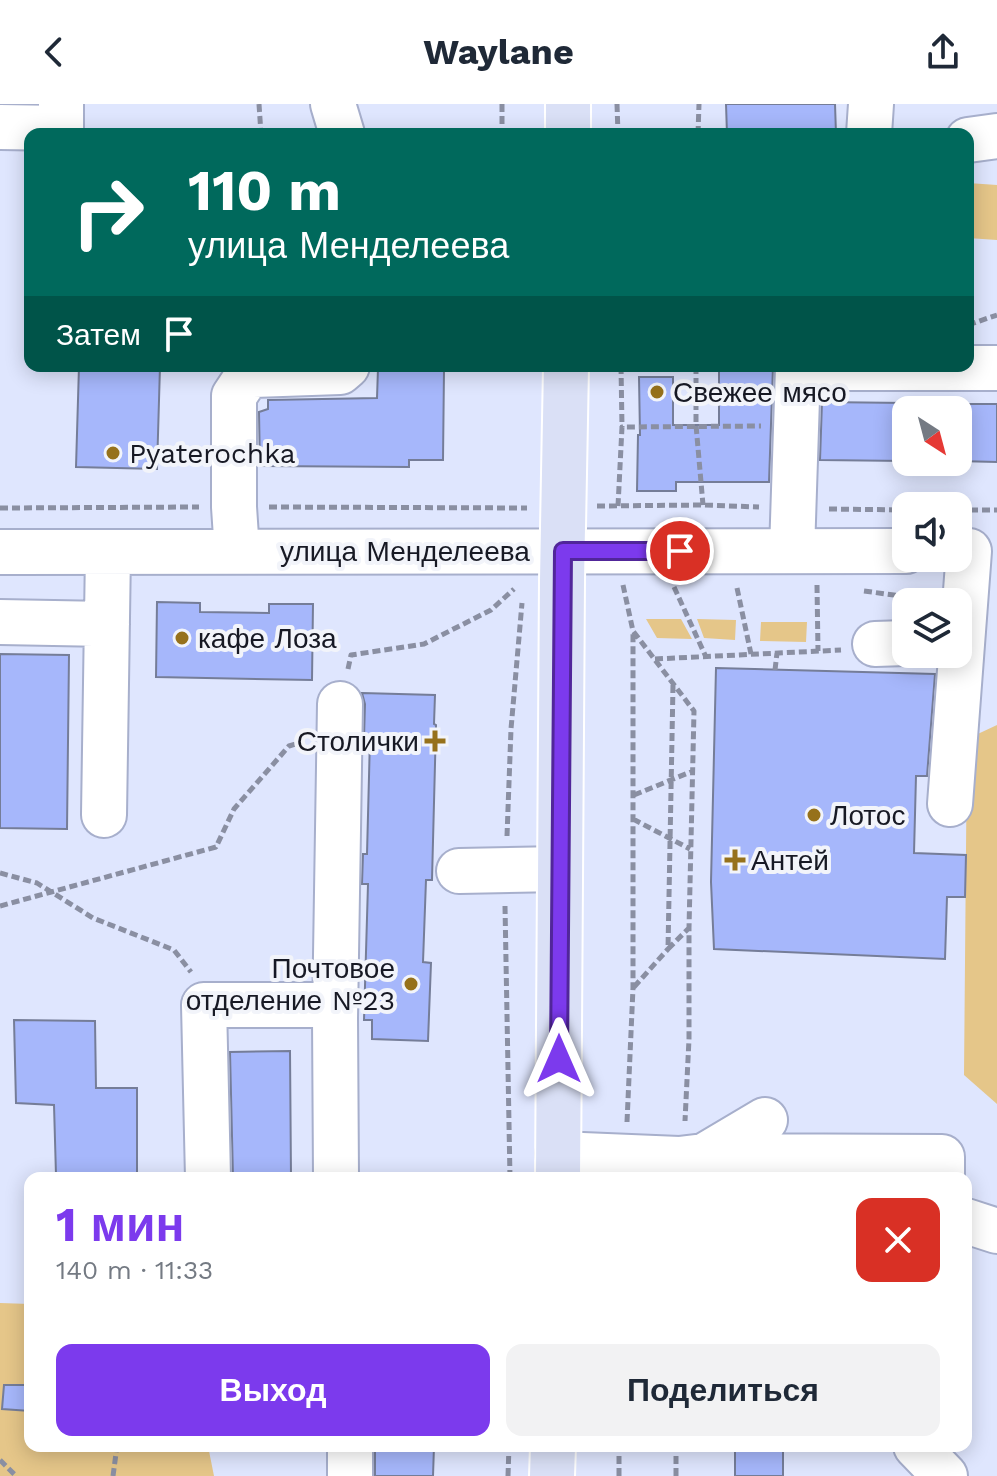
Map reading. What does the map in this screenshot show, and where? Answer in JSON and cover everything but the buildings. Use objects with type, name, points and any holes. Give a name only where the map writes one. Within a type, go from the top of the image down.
[{"type":"main road","points":[[568,104],[568,128]]},
{"type":"main road","points":[[558,1166],[560,869],[538,561],[565,372]]},
{"type":"main road","points":[[552,1476],[553,1452]]},
{"type":"street","points":[[0,127],[61,128],[61,104]]},
{"type":"street","points":[[333,104],[340,128]]},
{"type":"street","points":[[869,128],[871,104]]},
{"type":"street","points":[[974,139],[997,136]]},
{"type":"street","points":[[974,368],[997,368]]},
{"type":"street","points":[[237,552],[234,396],[252,375],[340,372]]},
{"type":"street","points":[[798,372],[797,416],[805,567]]},
{"type":"street","name":"улица Менделеева","points":[[0,552],[237,552],[538,561],[624,551],[805,567],[892,553]]},
{"type":"street","points":[[969,588],[975,551]]},
{"type":"street","points":[[104,815],[108,552]]},
{"type":"street","points":[[0,622],[107,624]]},
{"type":"street","points":[[950,804],[958,668]]},
{"type":"street","points":[[336,1172],[339,723]]},
{"type":"street","points":[[459,871],[560,869]]},
{"type":"street","points":[[208,1172],[204,1005],[335,1005]]},
{"type":"street","points":[[692,1158],[765,1120]]},
{"type":"street","points":[[558,1166],[626,1157],[837,1167],[942,1157],[942,1172]]},
{"type":"street","points":[[972,1223],[997,1231]]},
{"type":"street","points":[[350,1452],[350,1476]]},
{"type":"path","points":[[259,104],[261,128]]},
{"type":"path","points":[[502,104],[502,128]]},
{"type":"path","points":[[617,104],[618,128]]},
{"type":"path","points":[[698,128],[699,104]]},
{"type":"path","points":[[974,323],[997,315]]},
{"type":"path","points":[[618,506],[621,372]]},
{"type":"path","points":[[0,508],[703,505],[696,425],[696,372]]},
{"type":"path","points":[[622,427],[764,426],[797,416]]},
{"type":"path","points":[[626,1157],[633,988],[633,631],[622,581],[632,505]]},
{"type":"path","points":[[510,1172],[505,870],[511,729],[545,508]]},
{"type":"path","points":[[972,510],[997,510]]},
{"type":"path","points":[[0,906],[216,847],[234,809],[289,746],[339,723],[351,655],[424,644],[491,610],[538,561]]},
{"type":"path","points":[[805,567],[818,651]]},
{"type":"path","points":[[672,582],[706,657]]},
{"type":"path","points":[[736,583],[751,654]]},
{"type":"path","points":[[633,631],[694,711],[686,1119],[692,1158]]},
{"type":"path","points":[[654,659],[871,649],[891,644]]},
{"type":"path","points":[[775,670],[777,653]]},
{"type":"path","points":[[668,949],[673,684]]},
{"type":"path","points":[[634,795],[693,771]]},
{"type":"path","points":[[633,819],[690,850]]},
{"type":"path","points":[[0,873],[37,883],[93,918],[174,950],[219,1005]]},
{"type":"path","points":[[633,988],[689,928]]},
{"type":"path","points":[[113,1476],[116,1452]]},
{"type":"path","points":[[508,1476],[509,1452]]},
{"type":"path","points":[[619,1452],[619,1476]]},
{"type":"path","points":[[676,1452],[676,1476]]},
{"type":"path","points":[[0,1460],[16,1476]]},
{"type":"shaded area","points":[[974,183],[997,185],[997,240],[974,238]]},
{"type":"shaded area","points":[[646,619],[681,619],[692,639],[657,638]]},
{"type":"shaded area","points":[[697,619],[736,620],[735,640],[704,638]]},
{"type":"shaded area","points":[[761,622],[807,622],[806,642],[760,641]]},
{"type":"shaded area","points":[[997,725],[997,1104],[964,1075],[967,739]]},
{"type":"shaded area","points":[[0,1303],[24,1304],[24,1452],[209,1452],[214,1476],[0,1476]]},
{"type":"place","name":"Свежее мясо","points":[[657,392]]},
{"type":"place","name":"Pyaterochka","points":[[113,453]]},
{"type":"place","name":"кафе Лоза","points":[[182,638]]},
{"type":"place","name":"Столички","points":[[435,741]]},
{"type":"place","name":"Лотос","points":[[814,815]]},
{"type":"place","name":"Антей","points":[[735,860]]},
{"type":"place","name":"Почтовое отделение №23","points":[[411,984]]},
{"type":"route","points":[[559,1059],[563,551],[680,551]]}]
